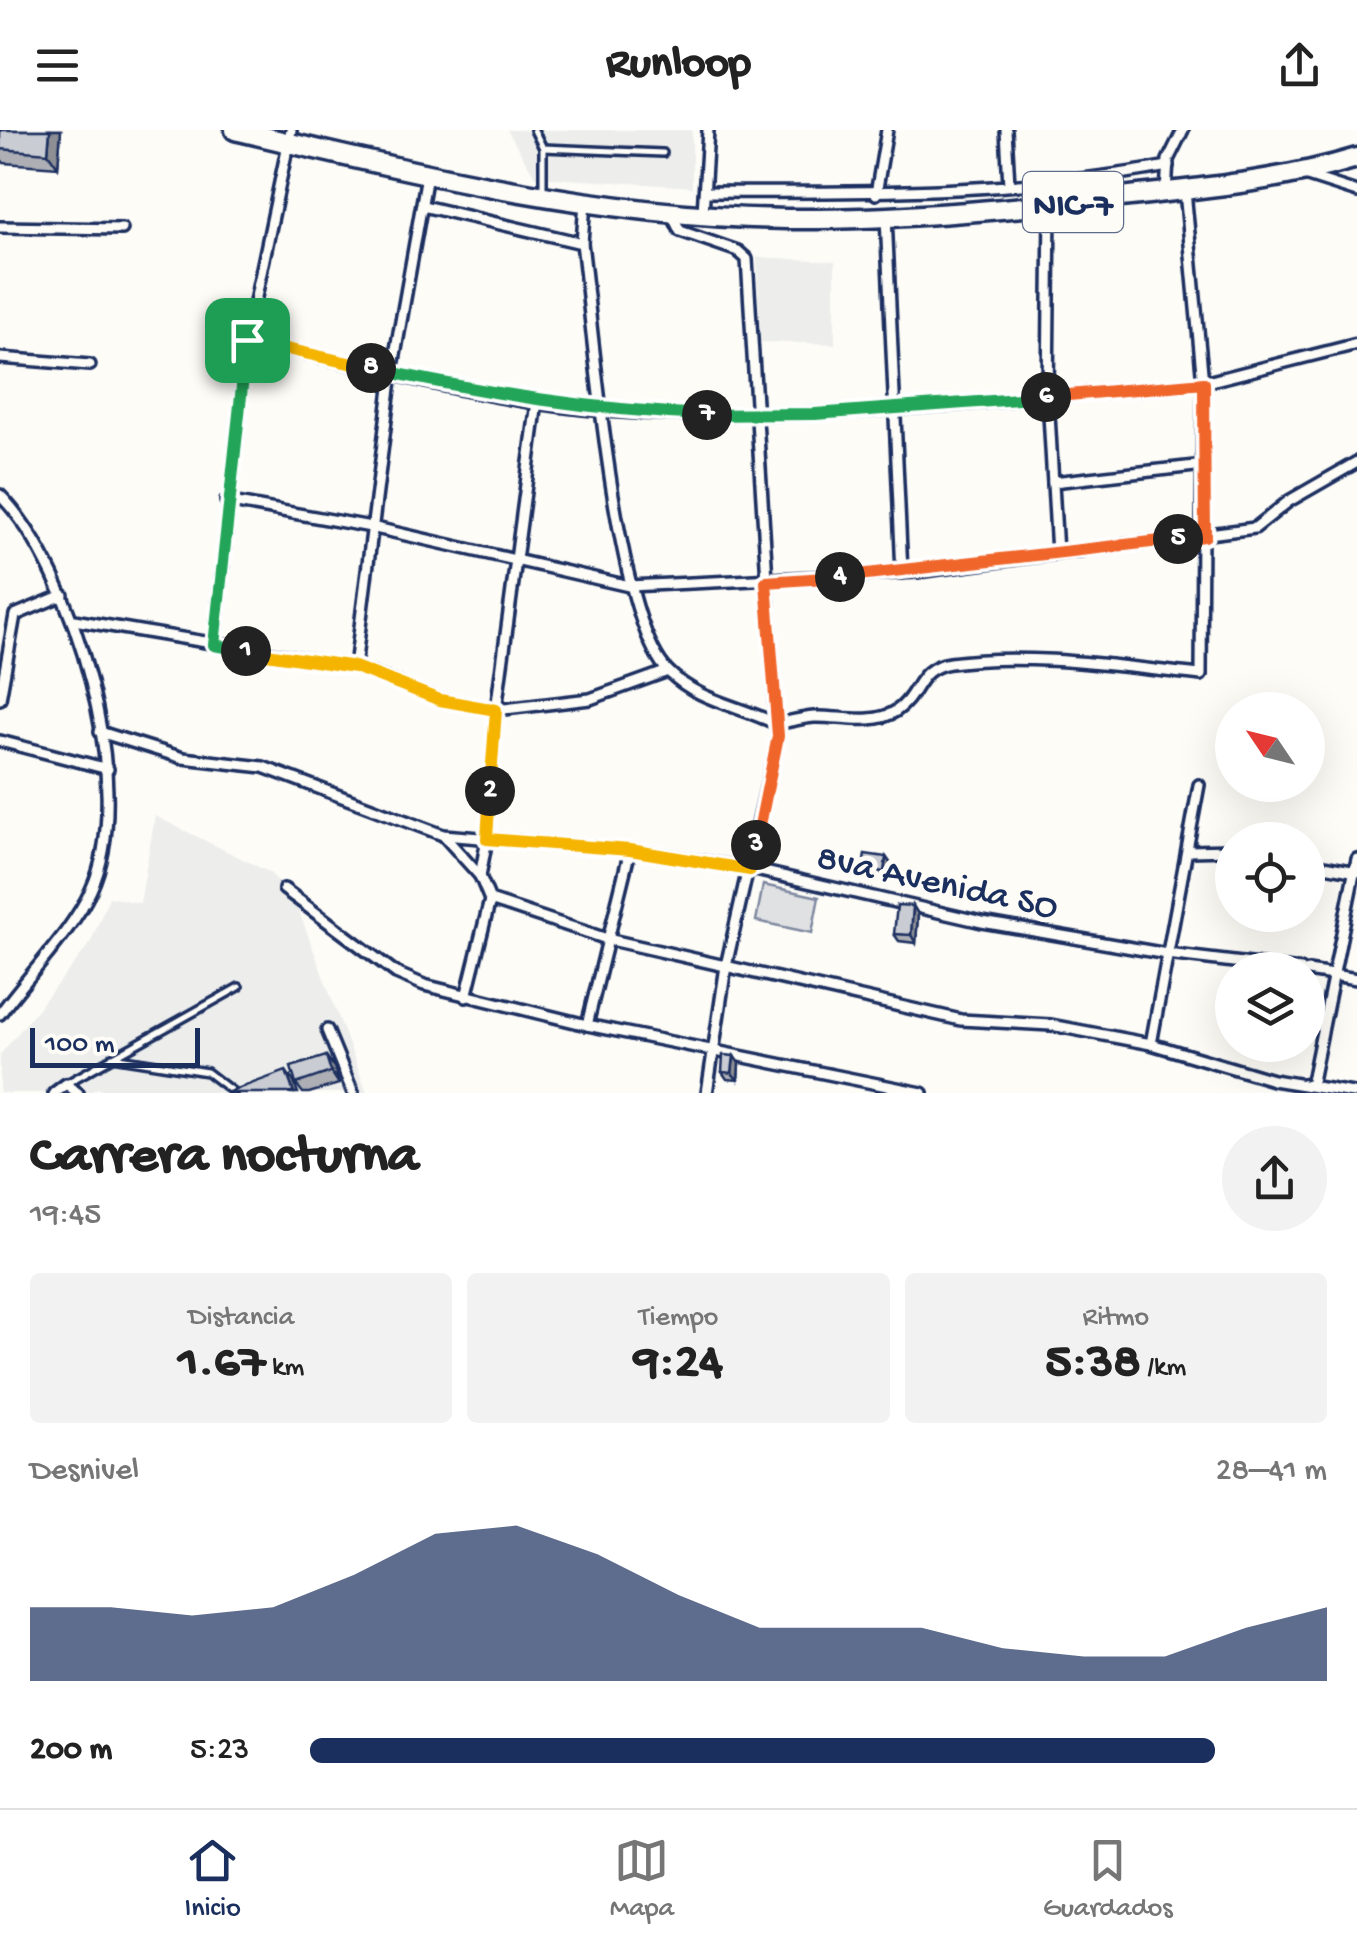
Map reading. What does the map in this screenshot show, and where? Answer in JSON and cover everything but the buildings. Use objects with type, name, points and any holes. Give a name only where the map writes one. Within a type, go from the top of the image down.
[{"type":"highway","name":"NIC-7","points":[[235,130],[289,136],[428,175],[543,196],[786,219],[1050,204],[1175,191],[1301,174],[1357,158]]},
{"type":"street","points":[[703,213],[708,130]]},
{"type":"street","points":[[876,194],[887,130]]},
{"type":"street","points":[[1006,130],[1009,185]]},
{"type":"street","points":[[584,202],[582,242],[602,410],[630,586],[655,656],[698,696],[776,724],[812,717],[874,719],[896,711],[910,696],[918,678],[931,668],[951,663],[1055,663],[1201,674],[1204,383],[1168,166],[1184,130]]},
{"type":"street","points":[[214,645],[226,501],[247,340],[289,136]]},
{"type":"street","points":[[707,192],[876,194],[1106,177],[1168,166]]},
{"type":"street","points":[[1301,174],[1357,192]]},
{"type":"street","points":[[355,667],[392,372],[428,175]]},
{"type":"street","points":[[1050,204],[1048,396],[1057,553]]},
{"type":"street","points":[[423,206],[582,242]]},
{"type":"street","points":[[669,209],[680,231],[738,251],[747,259],[778,736],[726,966],[707,1093]]},
{"type":"street","points":[[886,214],[902,573]]},
{"type":"street","points":[[0,227],[122,228]]},
{"type":"street","points":[[247,340],[538,402],[602,410],[758,417],[1204,383],[1357,344]]},
{"type":"street","points":[[0,358],[90,365]]},
{"type":"street","points":[[480,876],[487,839],[496,710],[538,402]]},
{"type":"street","points":[[226,501],[371,528],[630,586],[766,582],[902,573],[1255,528],[1288,500],[1357,462]]},
{"type":"street","points":[[1053,482],[1204,464]]},
{"type":"street","points":[[0,494],[44,552],[74,620],[108,768],[105,824],[92,888],[0,1014]]},
{"type":"street","points":[[0,699],[15,616],[63,595]]},
{"type":"street","points":[[74,620],[355,667],[440,700],[496,710],[590,699],[668,672]]},
{"type":"street","name":"8va Avenida SO","points":[[100,732],[183,758],[263,768],[443,834],[630,850],[750,870],[982,922],[1215,960]]},
{"type":"street","points":[[0,741],[108,768]]},
{"type":"street","points":[[1151,1044],[1198,785]]},
{"type":"street","points":[[443,834],[480,876],[490,900],[466,997]]},
{"type":"street","points":[[588,1026],[630,850]]},
{"type":"street","points":[[1189,851],[1215,850]]},
{"type":"street","points":[[1310,1086],[1357,859]]},
{"type":"street","points":[[1325,866],[1356,872]]},
{"type":"street","points":[[284,889],[396,973],[466,997],[588,1026],[713,1048],[922,1093]]},
{"type":"street","points":[[490,900],[607,939],[961,1020],[1051,1025],[1151,1044],[1273,1080],[1354,1093]]},
{"type":"street","name":"8va Avenida SO","points":[[1325,973],[1357,980]]},
{"type":"street","points":[[327,1030],[353,1093]]},
{"type":"street","points":[[54,1093],[66,1084],[78,1093]]},
{"type":"lane","points":[[534,130],[543,148],[543,196]]},
{"type":"lane","points":[[543,148],[663,153]]},
{"type":"lane","points":[[66,1084],[109,1056],[239,987]]},
{"type":"lane","points":[[109,1056],[206,1072],[234,1092]]},
{"type":"shaded area","points":[[507,130],[692,130],[692,187],[535,177]]},
{"type":"shaded area","points":[[757,257],[835,261],[835,344],[760,342]]},
{"type":"shaded area","points":[[155,816],[269,872],[294,898],[367,1093],[105,1093],[98,1088],[88,1093],[0,1093],[0,1055],[90,944],[109,897],[140,903]]},
{"type":"shaded area","points":[[763,885],[819,897],[812,933],[756,921]]},
{"type":"route","points":[[247,340],[538,402],[602,410],[758,417],[1204,383],[1205,536],[917,572],[766,582],[778,736],[750,870],[630,850],[487,839],[496,710],[440,700],[355,667],[214,645],[226,501],[247,340]]}]
